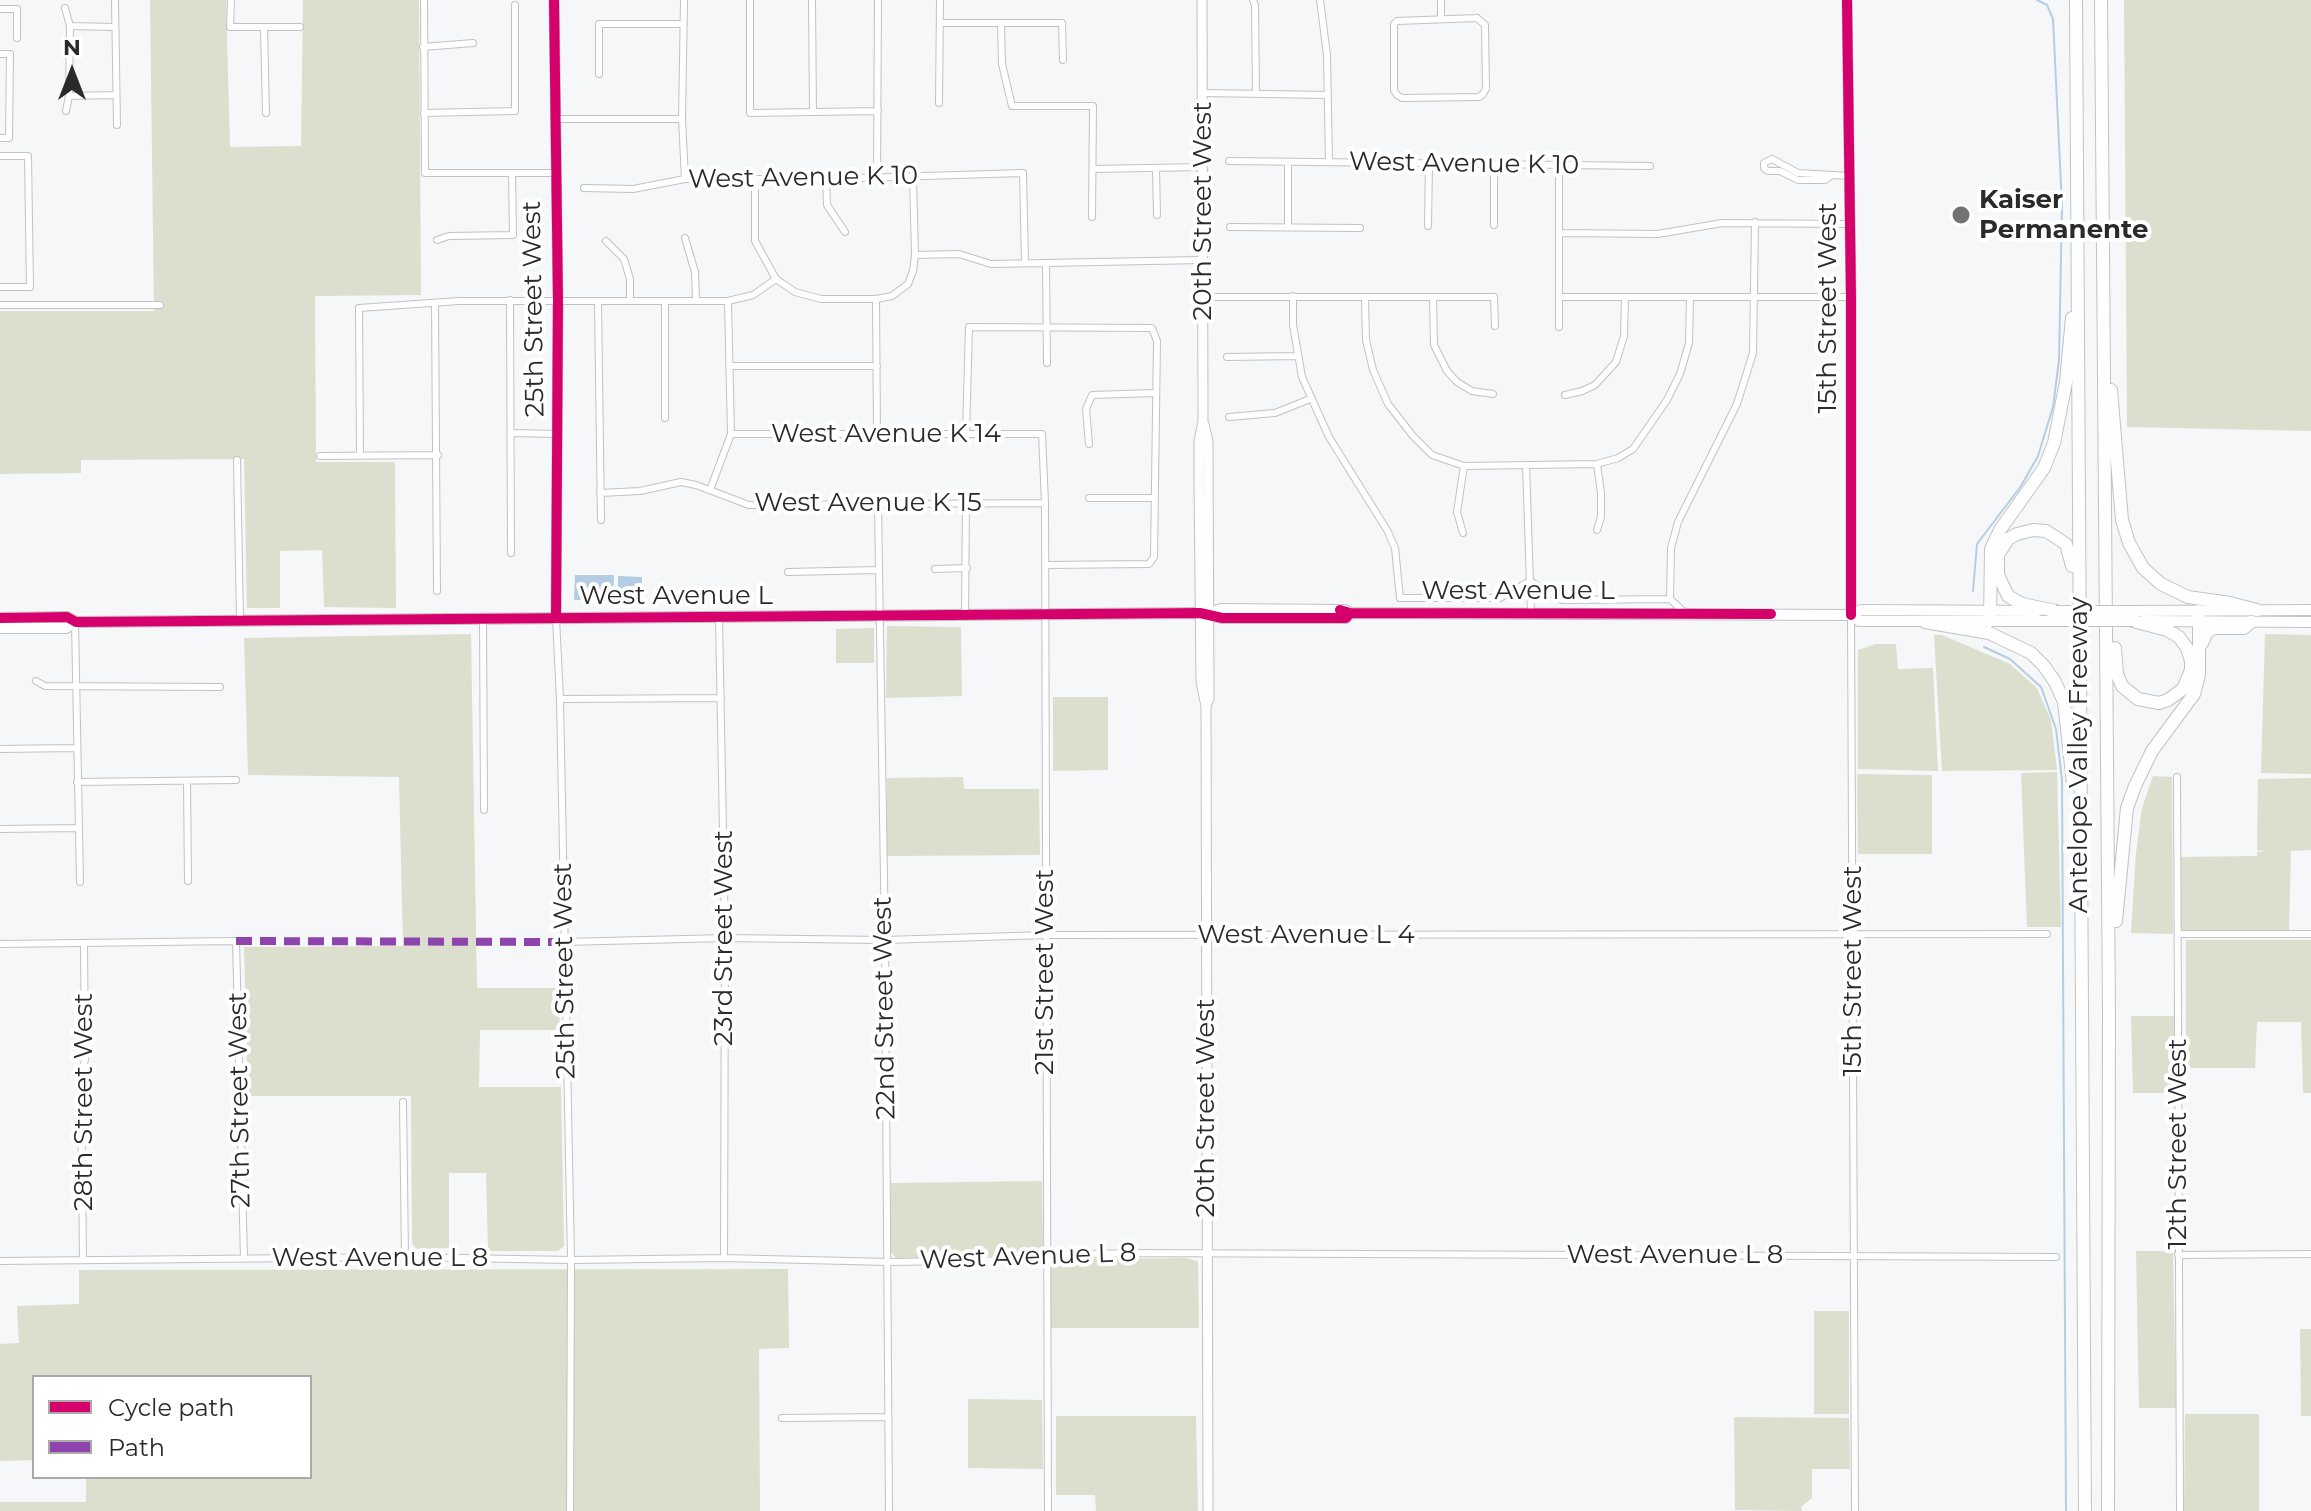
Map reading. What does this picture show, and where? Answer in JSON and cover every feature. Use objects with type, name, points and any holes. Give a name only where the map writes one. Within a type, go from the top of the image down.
[{"type":"highway","name":"Antelope Valley Freeway","points":[[2076,0],[2085,1511]]},
{"type":"highway","name":"Antelope Valley Freeway","points":[[2101,0],[2109,1012],[2108,1511]]},
{"type":"highway","points":[[1990,616],[1991,549],[2000,530],[2044,468],[2061,419],[2079,263]]},
{"type":"highway","points":[[2105,380],[2113,392],[2122,520],[2129,543],[2143,568],[2161,584],[2188,597],[2257,610]]},
{"type":"highway","points":[[2056,616],[2022,604],[2008,596],[2002,586],[1998,575],[1998,555],[2008,539],[2017,534],[2046,531],[2066,544],[2071,557],[2079,668]]},
{"type":"highway","points":[[2106,562],[2112,593],[2115,664],[2122,686],[2138,699],[2159,703],[2168,700],[2183,689],[2187,681],[2191,670],[2187,648],[2179,637],[2133,616]]},
{"type":"highway","points":[[2109,1012],[2127,808],[2152,751],[2194,694],[2199,675],[2199,616]]},
{"type":"highway","points":[[1925,622],[1989,633],[2012,642],[2031,653],[2055,682],[2064,702],[2079,845]]},
{"type":"highway","points":[[2199,653],[2207,632],[2214,628],[2244,628],[2251,622]]},
{"type":"main road","name":"25th Street West","points":[[554,0],[558,300],[556,618]]},
{"type":"main road","name":"20th Street West","points":[[1202,0],[1203,421],[1199,441],[1204,613],[1201,682],[1206,706],[1208,1511]]},
{"type":"main road","name":"15th Street West","points":[[1847,0],[1851,615]]},
{"type":"main road","name":"West Avenue L","points":[[0,618],[67,617],[76,622],[719,618],[1204,613],[1221,609],[1345,610],[1350,613],[1851,615],[1861,610],[1990,616],[2199,616],[2257,610],[2311,610]]},
{"type":"main road","name":"West Avenue L","points":[[1851,615],[1859,621],[1925,622],[1990,616]]},
{"type":"main road","name":"West Avenue L","points":[[2199,616],[2251,622],[2311,622]]},
{"type":"main road","name":"West Avenue L","points":[[0,628],[66,628],[76,622]]},
{"type":"street","points":[[115,0],[117,125]]},
{"type":"street","points":[[231,0],[230,27],[300,27]]},
{"type":"street","points":[[424,0],[425,173],[555,173]]},
{"type":"street","points":[[684,0],[682,119],[685,179]]},
{"type":"street","points":[[750,0],[750,113],[878,111]]},
{"type":"street","points":[[877,176],[878,0]]},
{"type":"street","points":[[939,103],[940,0]]},
{"type":"street","points":[[1253,0],[1256,94]]},
{"type":"street","points":[[1320,0],[1328,95],[1329,162]]},
{"type":"street","points":[[1441,0],[1441,18]]},
{"type":"street","points":[[812,2],[813,112]]},
{"type":"street","points":[[424,113],[515,111],[515,5]]},
{"type":"street","points":[[65,8],[70,26],[66,111]]},
{"type":"street","points":[[0,9],[17,9],[17,38]]},
{"type":"street","points":[[1441,18],[1482,20],[1485,25],[1486,89],[1479,97],[1402,98],[1394,90],[1394,24],[1397,21],[1441,18]]},
{"type":"street","points":[[940,23],[1062,23],[1063,60]]},
{"type":"street","points":[[1001,23],[1002,64],[1012,106],[1093,106],[1092,217]]},
{"type":"street","points":[[599,74],[599,24],[684,24]]},
{"type":"street","points":[[70,26],[115,27]]},
{"type":"street","points":[[264,28],[266,113]]},
{"type":"street","points":[[423,47],[473,43]]},
{"type":"street","points":[[0,54],[10,54],[9,138],[0,138]]},
{"type":"street","points":[[1203,93],[1328,95]]},
{"type":"street","points":[[69,96],[115,95]]},
{"type":"street","points":[[555,119],[682,119]]},
{"type":"street","points":[[0,156],[28,156],[30,287],[0,287]]},
{"type":"street","points":[[1781,167],[1774,173],[1764,165],[1772,159],[1781,167],[1798,173],[1850,176]]},
{"type":"street","name":"West Avenue K 10","points":[[1229,161],[1650,166]]},
{"type":"street","points":[[1288,162],[1288,227]]},
{"type":"street","points":[[1428,226],[1429,163]]},
{"type":"street","points":[[1494,164],[1494,225]]},
{"type":"street","points":[[1559,165],[1559,327]]},
{"type":"street","points":[[1093,169],[1202,167]]},
{"type":"street","points":[[1156,168],[1157,215]]},
{"type":"street","name":"West Avenue K 10","points":[[584,188],[633,189],[685,179],[826,179],[1023,173],[1025,263]]},
{"type":"street","points":[[437,240],[449,236],[513,235],[512,174]]},
{"type":"street","points":[[755,179],[755,241],[776,279],[795,292],[821,299],[876,299],[892,296],[908,284],[913,271],[913,177]]},
{"type":"street","points":[[826,179],[827,205],[845,232]]},
{"type":"street","points":[[1559,233],[1666,234],[1706,225],[1755,222],[1850,224]]},
{"type":"street","points":[[1685,613],[1670,599],[1671,548],[1678,522],[1748,377],[1753,353],[1755,222]]},
{"type":"street","points":[[1230,227],[1360,228]]},
{"type":"street","points":[[685,238],[695,272],[696,301]]},
{"type":"street","points":[[606,241],[624,259],[630,279],[630,301]]},
{"type":"street","points":[[915,255],[959,254],[991,264],[1203,260]]},
{"type":"street","points":[[1046,263],[1047,363]]},
{"type":"street","points":[[360,456],[359,308],[510,300],[728,301],[753,295],[776,279]]},
{"type":"street","points":[[1229,417],[1275,413],[1310,399],[1298,356],[1293,325],[1293,296]]},
{"type":"street","points":[[1203,297],[1494,297],[1495,326]]},
{"type":"street","points":[[1365,297],[1366,340],[1373,370],[1388,404],[1432,455],[1464,466],[1597,464],[1618,458],[1633,449],[1667,400],[1680,374],[1689,343],[1690,297]]},
{"type":"street","points":[[1433,297],[1434,345],[1447,371],[1472,391],[1493,394]]},
{"type":"street","points":[[1559,297],[1851,297]]},
{"type":"street","points":[[1565,395],[1595,385],[1616,362],[1624,336],[1625,297]]},
{"type":"street","points":[[876,299],[877,435]]},
{"type":"street","points":[[510,300],[511,553]]},
{"type":"street","points":[[665,301],[665,418]]},
{"type":"street","points":[[710,490],[731,434],[728,301]]},
{"type":"street","points":[[598,302],[601,520]]},
{"type":"street","points":[[435,303],[437,591]]},
{"type":"street","points":[[0,305],[160,305]]},
{"type":"street","points":[[966,434],[969,327],[1152,328],[1157,341],[1154,557],[1149,564],[1045,565]]},
{"type":"street","points":[[1227,357],[1298,356]]},
{"type":"street","points":[[729,366],[877,366]]},
{"type":"street","points":[[1089,444],[1086,409],[1092,395],[1156,393]]},
{"type":"street","name":"West Avenue L","points":[[1310,399],[1329,437],[1391,539],[1395,548],[1400,598],[1500,598],[1530,581],[1562,600],[1670,599]]},
{"type":"street","points":[[511,433],[558,434]]},
{"type":"street","name":"West Avenue K 14","points":[[731,434],[1042,434]]},
{"type":"street","name":"21st Street West","points":[[1042,434],[1045,503],[1048,1511]]},
{"type":"street","points":[[320,456],[438,455]]},
{"type":"street","points":[[237,460],[240,620]]},
{"type":"street","points":[[1597,464],[1601,493],[1601,517],[1597,530]]},
{"type":"street","points":[[1526,465],[1531,613]]},
{"type":"street","points":[[1463,533],[1457,512],[1464,466]]},
{"type":"street","name":"West Avenue K 15","points":[[600,493],[640,491],[681,482],[749,505],[1045,503]]},
{"type":"street","points":[[1089,498],[1155,498]]},
{"type":"street","points":[[965,615],[966,503]]},
{"type":"street","name":"22nd Street West","points":[[878,506],[889,1511]]},
{"type":"street","points":[[935,569],[967,568]]},
{"type":"street","points":[[788,572],[877,570]]},
{"type":"street","name":"15th Street West","points":[[1851,615],[1855,1511]]},
{"type":"street","points":[[483,618],[484,810]]},
{"type":"street","name":"25th Street West","points":[[556,618],[571,1260],[570,1511]]},
{"type":"street","name":"23rd Street West","points":[[719,618],[725,938],[724,1258]]},
{"type":"street","points":[[76,622],[80,882]]},
{"type":"street","points":[[36,681],[45,686],[220,687]]},
{"type":"street","points":[[560,699],[721,698]]},
{"type":"street","points":[[0,749],[76,748]]},
{"type":"street","name":"12th Street West","points":[[2177,777],[2180,1511]]},
{"type":"street","points":[[77,782],[236,780]]},
{"type":"street","points":[[187,781],[188,881]]},
{"type":"street","points":[[0,829],[79,828]]},
{"type":"street","name":"West Avenue L 4","points":[[564,942],[725,938],[885,940],[1046,935],[2047,934]]},
{"type":"street","points":[[2178,934],[2311,934]]},
{"type":"street","name":"27th Street West","points":[[84,944],[236,941],[244,1259]]},
{"type":"street","points":[[0,944],[84,944]]},
{"type":"street","name":"28th Street West","points":[[83,1260],[81,1081],[85,1059],[84,944]]},
{"type":"street","points":[[403,1102],[405,1257]]},
{"type":"street","name":"West Avenue L 8","points":[[0,1261],[405,1257],[888,1262],[1032,1260],[1046,1255],[1207,1253],[2056,1257]]},
{"type":"street","points":[[2178,1255],[2311,1254]]},
{"type":"street","points":[[782,1418],[887,1417]]},
{"type":"green space","points":[[150,0],[226,0],[230,147],[301,146],[303,0],[419,0],[421,295],[315,296],[316,462],[395,462],[396,608],[324,607],[322,550],[280,551],[280,608],[247,608],[244,459],[81,460],[81,473],[0,474],[0,311],[154,311]]},
{"type":"green space","points":[[2124,0],[2311,0],[2311,431],[2127,427]]},
{"type":"green space","points":[[887,626],[961,627],[962,696],[886,698]]},
{"type":"green space","points":[[874,628],[874,663],[836,663],[836,629]]},
{"type":"green space","points":[[471,634],[477,988],[558,988],[560,1030],[480,1030],[479,1087],[561,1087],[564,1246],[558,1251],[488,1251],[486,1173],[449,1173],[449,1248],[416,1249],[412,1243],[411,1096],[248,1096],[244,947],[403,946],[399,777],[248,775],[244,638]]},
{"type":"green space","points":[[2265,634],[2311,635],[2311,774],[2261,773]]},
{"type":"green space","points":[[1934,635],[1942,635],[2010,664],[2037,688],[2051,720],[2057,770],[1942,771]]},
{"type":"green space","points":[[1876,644],[1896,644],[1898,669],[1933,668],[1938,771],[1858,769],[1858,650]]},
{"type":"green space","points":[[1053,697],[1108,697],[1108,770],[1053,771]]},
{"type":"green space","points":[[2057,772],[2061,927],[2027,927],[2021,773]]},
{"type":"green space","points":[[1857,774],[1932,775],[1932,854],[1858,854]]},
{"type":"green space","points":[[2153,776],[2172,777],[2173,934],[2131,933],[2142,808]]},
{"type":"green space","points":[[963,777],[964,789],[1039,789],[1040,855],[887,856],[887,778]]},
{"type":"green space","points":[[2311,778],[2311,850],[2291,851],[2289,931],[2180,930],[2181,857],[2257,856],[2257,852],[2265,851],[2257,850],[2258,779]]},
{"type":"green space","points":[[2186,940],[2311,940],[2311,1093],[2303,1093],[2301,1022],[2257,1022],[2255,1068],[2186,1068]]},
{"type":"green space","points":[[2131,1016],[2174,1016],[2173,1093],[2133,1093]]},
{"type":"green space","points":[[1042,1181],[1043,1249],[1039,1255],[896,1258],[891,1252],[891,1183]]},
{"type":"green space","points":[[2136,1251],[2173,1251],[2176,1408],[2139,1408]]},
{"type":"green space","points":[[1186,1258],[1198,1261],[1199,1328],[1049,1328],[1049,1268],[1053,1261]]},
{"type":"green space","points":[[788,1269],[789,1348],[759,1349],[760,1511],[0,1511],[0,1502],[86,1502],[86,1479],[312,1479],[312,1375],[32,1375],[32,1460],[0,1461],[0,1344],[19,1343],[17,1306],[79,1304],[79,1270]]},
{"type":"green space","points":[[1814,1311],[1849,1311],[1849,1414],[1814,1414]]},
{"type":"green space","points":[[2300,1329],[2311,1329],[2311,1416],[2301,1416]]},
{"type":"green space","points":[[968,1399],[1042,1400],[1043,1469],[968,1468]]},
{"type":"green space","points":[[2185,1414],[2259,1414],[2259,1511],[2184,1511]]},
{"type":"green space","points":[[1056,1416],[1196,1416],[1198,1511],[1096,1511],[1095,1495],[1056,1495]]},
{"type":"green space","points":[[1734,1417],[1849,1418],[1850,1469],[1812,1469],[1812,1498],[1801,1507],[1802,1511],[1735,1510]]},
{"type":"water","points":[[575,575],[614,575],[613,600],[574,600]]},
{"type":"water","points":[[618,576],[642,577],[642,599],[618,599]]},
{"type":"waterway","points":[[1973,591],[1977,544],[2021,486],[2038,456],[2053,407],[2059,360],[2062,206],[2053,19],[2047,5],[2037,0]]},
{"type":"waterway","points":[[1984,647],[2010,659],[2041,687],[2056,729],[2062,780],[2066,1511]]},
{"type":"marked path","points":[[236,941],[564,942]]},
{"type":"cycle path","points":[[554,0],[558,300],[556,618]]},
{"type":"cycle path","points":[[1847,0],[1851,615]]},
{"type":"cycle path","points":[[1340,610],[1350,613],[1771,614]]},
{"type":"cycle path","points":[[0,618],[67,617],[76,622],[1200,613],[1222,618],[1346,618],[1350,613]]},
{"type":"place","name":"Kaiser Permanente","points":[[1961,215]]}]
